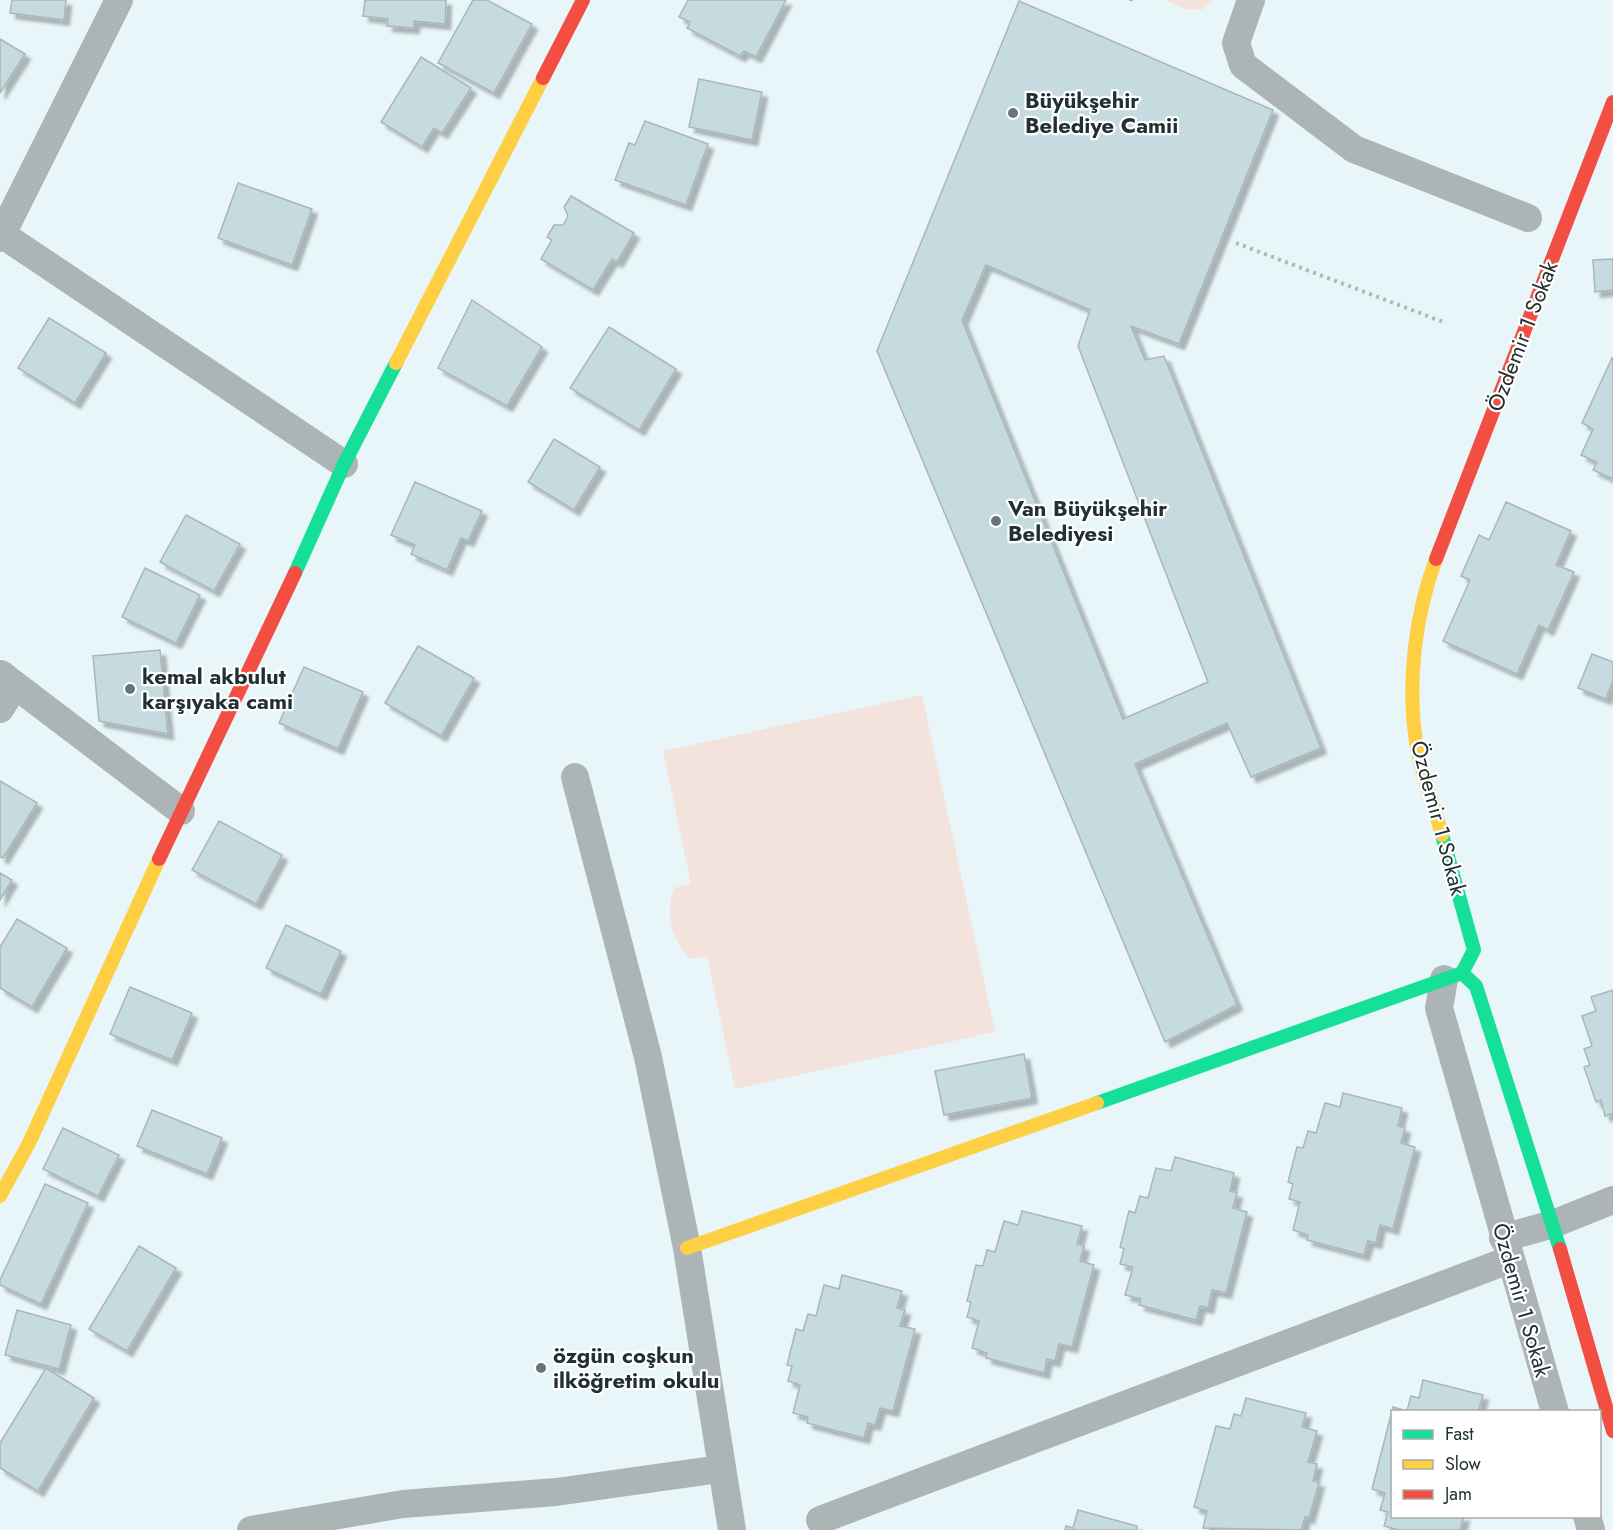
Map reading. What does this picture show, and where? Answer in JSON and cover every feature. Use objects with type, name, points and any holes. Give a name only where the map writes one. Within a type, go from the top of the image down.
[{"type":"street","points":[[119,0],[1,235],[344,464]]},
{"type":"street","points":[[0,1196],[29,1143],[181,811],[266,638],[344,464],[583,0]]},
{"type":"street","points":[[1251,0],[1236,43],[1243,65],[1251,72],[1354,149],[1528,218]]},
{"type":"street","name":"Özdemir 1 Sokak","points":[[1554,1410],[1438,1008],[1453,976],[1474,950],[1416,742],[1413,678],[1424,594],[1515,350],[1613,102]]},
{"type":"street","points":[[0,709],[7,679],[181,811]]},
{"type":"street","points":[[575,777],[648,1057],[687,1248],[720,1469],[732,1530]]},
{"type":"street","points":[[687,1248],[1453,976],[1476,986],[1553,1224],[1613,1431]]},
{"type":"street","points":[[820,1520],[1506,1249],[1553,1224],[1613,1200]]},
{"type":"street","points":[[250,1530],[403,1504],[556,1492],[720,1469]]},
{"type":"path","points":[[1236,243],[1446,323]]},
{"type":"shaded area","points":[[1165,0],[1213,0],[1204,9],[1188,10]]},
{"type":"shaded area","points":[[922,695],[995,1032],[735,1089],[707,956],[689,959],[671,925],[670,908],[674,888],[691,884],[663,751]]},
{"type":"building","points":[[12,0],[66,0],[64,20],[10,13]]},
{"type":"building","points":[[365,0],[446,0],[445,24],[414,21],[414,28],[387,26],[388,19],[363,16]]},
{"type":"building","points":[[473,0],[487,0],[532,24],[494,93],[438,63]]},
{"type":"building","points":[[688,0],[786,0],[756,57],[744,51],[740,56],[687,28],[690,22],[679,17]]},
{"type":"building","name":"Van Büyükşehir Belediyesi","points":[[1019,1],[1273,110],[1179,344],[1131,326],[1145,360],[1164,356],[1321,748],[1251,777],[1227,723],[1135,764],[1237,1005],[1165,1042],[877,351]],"holes":[[[986,265],[1090,310],[1078,346],[1208,682],[1123,719],[962,320]]]},
{"type":"building","points":[[0,39],[25,54],[0,93]]},
{"type":"building","points":[[421,57],[471,88],[442,133],[434,128],[422,147],[381,122]]},
{"type":"building","points":[[699,79],[762,92],[752,140],[689,127]]},
{"type":"building","points":[[645,121],[708,144],[686,205],[615,180],[629,143],[635,145]]},
{"type":"building","points":[[238,183],[312,209],[292,265],[218,238]]},
{"type":"building","points":[[571,196],[634,233],[617,262],[612,259],[593,290],[541,259],[552,240],[547,237],[554,225],[563,225],[568,216],[564,207]]},
{"type":"building","points":[[1613,259],[1613,290],[1595,292],[1593,260]]},
{"type":"building","points":[[472,300],[542,347],[507,406],[438,368]]},
{"type":"building","points":[[49,318],[106,353],[75,403],[18,368]]},
{"type":"building","points":[[609,327],[676,369],[639,430],[570,388]]},
{"type":"building","points":[[1612,358],[1613,479],[1593,470],[1597,462],[1581,455],[1593,429],[1582,423]]},
{"type":"building","points":[[554,439],[600,467],[574,510],[528,482]]},
{"type":"building","points":[[415,482],[482,511],[468,541],[461,538],[447,570],[411,554],[415,545],[391,535]]},
{"type":"building","points":[[1506,502],[1571,531],[1556,565],[1574,572],[1548,630],[1539,625],[1517,674],[1443,641],[1470,580],[1461,576],[1479,535],[1489,540]]},
{"type":"building","points":[[186,515],[240,544],[214,591],[160,562]]},
{"type":"building","points":[[145,568],[200,595],[176,643],[122,617]]},
{"type":"building","points":[[418,646],[474,678],[441,736],[385,703]]},
{"type":"building","name":"kemal akbulut karşıyaka cami","points":[[160,650],[168,734],[99,721],[93,656]]},
{"type":"building","points":[[1592,654],[1613,662],[1613,680],[1606,699],[1578,688]]},
{"type":"building","points":[[304,667],[363,692],[338,749],[279,723]]},
{"type":"building","points":[[0,781],[37,803],[3,858],[0,857]]},
{"type":"building","points":[[219,821],[282,855],[256,904],[192,870]]},
{"type":"building","points":[[0,873],[12,880],[0,900]]},
{"type":"building","points":[[17,919],[67,948],[32,1007],[0,988],[0,947]]},
{"type":"building","points":[[286,925],[341,951],[321,994],[266,968]]},
{"type":"building","points":[[130,987],[192,1013],[172,1060],[110,1034]]},
{"type":"building","points":[[1613,990],[1613,1113],[1605,1116],[1601,1100],[1596,1102],[1584,1067],[1590,1065],[1584,1049],[1592,1046],[1582,1016],[1596,1011],[1591,997]]},
{"type":"building","points":[[1024,1054],[1032,1098],[944,1115],[935,1071]]},
{"type":"building","points":[[1343,1093],[1402,1108],[1398,1126],[1405,1128],[1401,1143],[1415,1147],[1393,1229],[1380,1225],[1376,1243],[1368,1241],[1364,1255],[1307,1240],[1308,1235],[1293,1230],[1300,1202],[1289,1199],[1293,1184],[1288,1182],[1297,1147],[1303,1148],[1308,1131],[1316,1133],[1325,1103],[1340,1107]]},
{"type":"building","points":[[152,1110],[222,1138],[207,1174],[137,1146]]},
{"type":"building","points":[[63,1128],[119,1155],[98,1196],[43,1169]]},
{"type":"building","points":[[1175,1157],[1234,1173],[1230,1191],[1237,1193],[1233,1208],[1247,1212],[1226,1293],[1212,1290],[1208,1308],[1200,1306],[1196,1320],[1139,1305],[1141,1299],[1125,1295],[1133,1267],[1120,1264],[1124,1249],[1120,1247],[1129,1211],[1135,1213],[1140,1196],[1148,1198],[1156,1168],[1171,1171]]},
{"type":"building","points":[[45,1184],[88,1203],[41,1304],[0,1285],[0,1280]]},
{"type":"building","points":[[1022,1211],[1082,1226],[1077,1244],[1084,1246],[1080,1261],[1094,1265],[1072,1347],[1059,1344],[1055,1361],[1047,1359],[1044,1373],[986,1358],[987,1353],[972,1348],[979,1321],[967,1317],[971,1302],[967,1301],[976,1265],[983,1266],[987,1250],[995,1252],[1004,1221],[1018,1225]]},
{"type":"building","points":[[139,1246],[176,1268],[127,1351],[89,1329]]},
{"type":"building","points":[[842,1275],[902,1291],[897,1308],[905,1310],[900,1326],[915,1329],[893,1411],[880,1408],[875,1425],[868,1423],[864,1438],[807,1423],[808,1417],[793,1413],[800,1385],[788,1381],[792,1366],[787,1365],[796,1329],[803,1331],[808,1314],[816,1316],[824,1285],[839,1289]]},
{"type":"building","points":[[17,1310],[71,1325],[59,1369],[5,1355]]},
{"type":"building","points":[[46,1368],[94,1398],[38,1491],[0,1468],[0,1443]]},
{"type":"building","points":[[1423,1380],[1483,1395],[1479,1409],[1482,1410],[1407,1410],[1411,1396],[1419,1398]]},
{"type":"building","points":[[1246,1398],[1306,1413],[1302,1427],[1317,1431],[1308,1462],[1317,1464],[1313,1481],[1319,1482],[1309,1518],[1305,1517],[1301,1530],[1203,1528],[1207,1511],[1194,1507],[1216,1426],[1230,1429],[1234,1414],[1241,1416]]},
{"type":"building","points":[[1391,1415],[1391,1518],[1463,1518],[1460,1530],[1399,1530],[1384,1526],[1388,1512],[1380,1510],[1385,1493],[1372,1489]]},
{"type":"building","points":[[1078,1510],[1137,1526],[1136,1530],[1065,1530],[1066,1526],[1073,1528]]},
{"type":"traffic: fast","points":[[295,573],[344,464],[396,363]]},
{"type":"traffic: fast","points":[[1442,835],[1474,950],[1462,973],[1476,986],[1560,1249]]},
{"type":"traffic: fast","points":[[1097,1103],[1462,973]]},
{"type":"traffic: slow","points":[[396,363],[543,78]]},
{"type":"traffic: slow","points":[[1436,559],[1418,626],[1412,696],[1418,754],[1442,835]]},
{"type":"traffic: slow","points":[[0,1196],[29,1143],[159,859]]},
{"type":"traffic: slow","points":[[687,1248],[1097,1103]]},
{"type":"traffic: jam","points":[[543,78],[583,0]]},
{"type":"traffic: jam","points":[[1436,559],[1613,102]]},
{"type":"traffic: jam","points":[[159,859],[295,573]]},
{"type":"traffic: jam","points":[[1560,1249],[1613,1431]]},
{"type":"place","name":"Büyükşehir Belediye Camii","points":[[1013,113]]},
{"type":"place","name":"Van Büyükşehir Belediyesi","points":[[996,521]]},
{"type":"place","name":"kemal akbulut karşıyaka cami","points":[[130,689]]},
{"type":"place","name":"özgün coşkun ilköğretim okulu","points":[[541,1368]]}]
